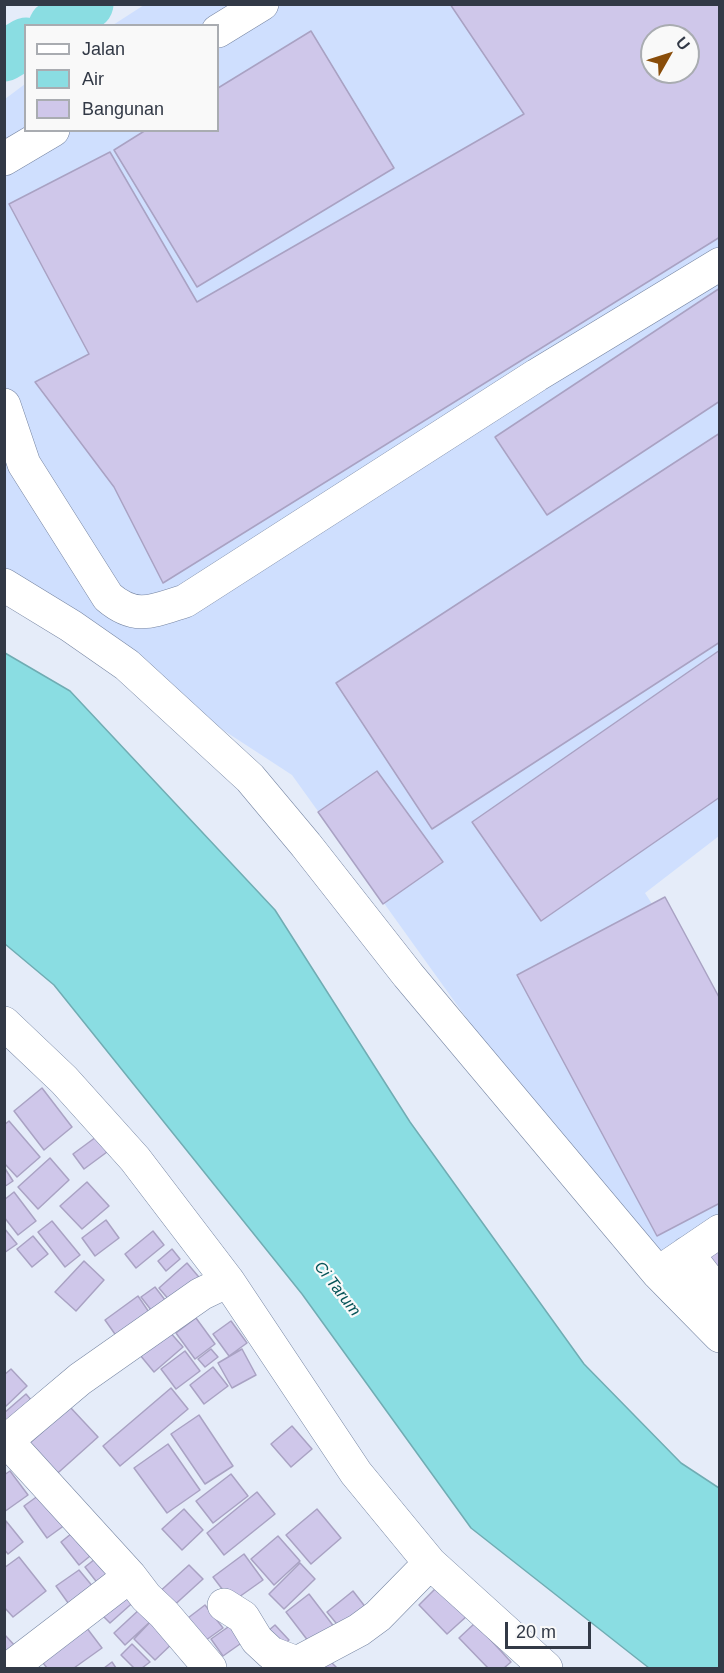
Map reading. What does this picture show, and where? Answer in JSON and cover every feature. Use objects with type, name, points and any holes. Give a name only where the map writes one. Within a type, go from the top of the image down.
[{"type":"street","points":[[219,30],[262,4]]},
{"type":"street","points":[[4,159],[49,132]]},
{"type":"street","points":[[4,405],[24,464],[108,597],[125,609],[144,613],[185,602],[537,375],[720,264]]},
{"type":"street","points":[[4,585],[71,626],[127,665],[250,778],[408,975],[658,1274],[720,1336]]},
{"type":"street","points":[[4,1023],[64,1080],[135,1159],[228,1281],[356,1473],[430,1563],[546,1668]]},
{"type":"street","points":[[658,1274],[720,1231]]},
{"type":"street","points":[[687,1253],[720,1296]]},
{"type":"street","points":[[210,1668],[130,1576],[6,1442],[80,1378],[201,1294],[228,1281]]},
{"type":"street","points":[[224,1605],[243,1617],[257,1640],[271,1653],[294,1666],[359,1630],[378,1616],[430,1563]]},
{"type":"street","points":[[9,1668],[130,1576]]},
{"type":"shaded area","points":[[144,5],[719,5],[719,836],[645,893],[719,1009],[719,1335],[602,1207],[292,775],[30,604],[5,596],[5,99],[24,85],[24,132],[219,132],[219,24],[115,24]]},
{"type":"water","name":"Ci Tarum","points":[[5,653],[70,691],[275,910],[410,1122],[584,1364],[681,1463],[719,1488],[719,1668],[649,1668],[471,1528],[302,1294],[54,985],[5,944]]},
{"type":"building","points":[[450,4],[720,4],[720,237],[163,583],[114,487],[35,382],[89,354],[9,204],[110,152],[197,302],[524,114]]},
{"type":"building","points":[[311,31],[394,168],[197,287],[114,150],[143,132],[219,132],[219,87]]},
{"type":"building","points":[[720,288],[720,401],[547,515],[495,437]]},
{"type":"building","points":[[720,433],[720,642],[432,829],[336,683]]},
{"type":"building","points":[[720,650],[720,797],[541,921],[472,822]]},
{"type":"building","points":[[377,771],[443,862],[383,904],[318,812]]},
{"type":"building","points":[[665,897],[720,999],[720,1203],[657,1236],[517,975]]},
{"type":"building","points":[[42,1088],[72,1127],[44,1150],[14,1111]]},
{"type":"building","points":[[9,1121],[40,1157],[17,1177],[4,1163],[4,1125]]},
{"type":"building","points":[[96,1137],[107,1152],[84,1169],[73,1154]]},
{"type":"building","points":[[50,1158],[69,1180],[38,1209],[18,1187]]},
{"type":"building","points":[[4,1167],[13,1181],[4,1187]]},
{"type":"building","points":[[87,1182],[109,1206],[82,1229],[60,1206]]},
{"type":"building","points":[[14,1192],[36,1221],[18,1235],[4,1217],[4,1200]]},
{"type":"building","points":[[106,1220],[119,1238],[95,1256],[82,1238]]},
{"type":"building","points":[[52,1221],[80,1255],[65,1267],[38,1232]]},
{"type":"building","points":[[4,1228],[17,1244],[4,1253]]},
{"type":"building","points":[[153,1231],[164,1245],[136,1268],[125,1254]]},
{"type":"building","points":[[33,1236],[48,1254],[32,1267],[17,1249]]},
{"type":"building","points":[[720,1245],[720,1281],[702,1261]]},
{"type":"building","points":[[172,1249],[180,1259],[166,1271],[158,1261]]},
{"type":"building","points":[[84,1261],[104,1280],[76,1311],[55,1292]]},
{"type":"building","points":[[187,1263],[203,1282],[175,1307],[159,1288]]},
{"type":"building","points":[[155,1287],[172,1309],[158,1319],[141,1297]]},
{"type":"building","points":[[138,1296],[155,1321],[122,1344],[105,1320]]},
{"type":"building","points":[[196,1318],[215,1344],[195,1359],[176,1333]]},
{"type":"building","points":[[231,1321],[247,1343],[229,1356],[213,1334]]},
{"type":"building","points":[[169,1331],[183,1347],[154,1372],[140,1355]]},
{"type":"building","points":[[211,1349],[218,1357],[205,1367],[198,1359]]},
{"type":"building","points":[[242,1349],[256,1375],[232,1388],[218,1363]]},
{"type":"building","points":[[185,1351],[200,1371],[176,1389],[161,1369]]},
{"type":"building","points":[[213,1367],[228,1386],[204,1404],[190,1385]]},
{"type":"building","points":[[11,1369],[27,1386],[4,1408],[4,1375]]},
{"type":"building","points":[[171,1388],[188,1409],[120,1466],[103,1446]]},
{"type":"building","points":[[26,1394],[38,1408],[4,1427],[4,1413]]},
{"type":"building","points":[[70,1407],[98,1437],[50,1480],[22,1450]]},
{"type":"building","points":[[199,1415],[233,1466],[205,1484],[171,1434]]},
{"type":"building","points":[[292,1426],[312,1449],[291,1467],[271,1444]]},
{"type":"building","points":[[168,1444],[200,1490],[167,1513],[134,1468]]},
{"type":"building","points":[[10,1471],[28,1495],[4,1512],[4,1475]]},
{"type":"building","points":[[231,1474],[248,1496],[213,1523],[196,1501]]},
{"type":"building","points":[[46,1490],[69,1522],[47,1538],[24,1506]]},
{"type":"building","points":[[257,1492],[275,1514],[224,1555],[207,1533]]},
{"type":"building","points":[[184,1509],[203,1530],[182,1550],[162,1529]]},
{"type":"building","points":[[317,1509],[341,1538],[311,1564],[286,1535]]},
{"type":"building","points":[[6,1521],[23,1542],[8,1554],[4,1549]]},
{"type":"building","points":[[82,1525],[100,1548],[79,1565],[61,1542]]},
{"type":"building","points":[[278,1536],[300,1561],[274,1585],[251,1559]]},
{"type":"building","points":[[105,1551],[118,1569],[99,1585],[85,1567]]},
{"type":"building","points":[[244,1554],[263,1580],[232,1602],[213,1577]]},
{"type":"building","points":[[19,1557],[46,1591],[13,1617],[4,1607],[4,1568]]},
{"type":"building","points":[[300,1563],[315,1579],[284,1609],[269,1594]]},
{"type":"building","points":[[189,1565],[203,1579],[170,1609],[157,1594]]},
{"type":"building","points":[[79,1570],[94,1588],[71,1607],[56,1586]]},
{"type":"building","points":[[130,1586],[138,1598],[110,1623],[100,1613]]},
{"type":"building","points":[[438,1586],[467,1616],[447,1634],[419,1605]]},
{"type":"building","points":[[353,1591],[370,1613],[345,1634],[327,1612]]},
{"type":"building","points":[[309,1594],[335,1628],[312,1646],[286,1612]]},
{"type":"building","points":[[205,1605],[223,1628],[202,1643],[184,1621]]},
{"type":"building","points":[[141,1608],[152,1620],[125,1645],[114,1633]]},
{"type":"building","points":[[154,1618],[176,1640],[155,1660],[134,1639]]},
{"type":"building","points":[[238,1620],[250,1637],[223,1656],[211,1639]]},
{"type":"building","points":[[83,1623],[102,1648],[74,1668],[47,1668],[40,1659]]},
{"type":"building","points":[[475,1623],[511,1662],[504,1668],[488,1668],[459,1638]]},
{"type":"building","points":[[275,1625],[289,1640],[276,1652],[262,1636]]},
{"type":"building","points":[[4,1634],[17,1648],[4,1661]]},
{"type":"building","points":[[132,1644],[150,1662],[142,1668],[134,1668],[121,1655]]},
{"type":"building","points":[[329,1660],[337,1668],[319,1668]]},
{"type":"building","points":[[112,1662],[116,1668],[104,1668]]},
{"type":"waterway","points":[[57,24],[88,4]]},
{"type":"waterway","points":[[4,56],[24,44]]}]
